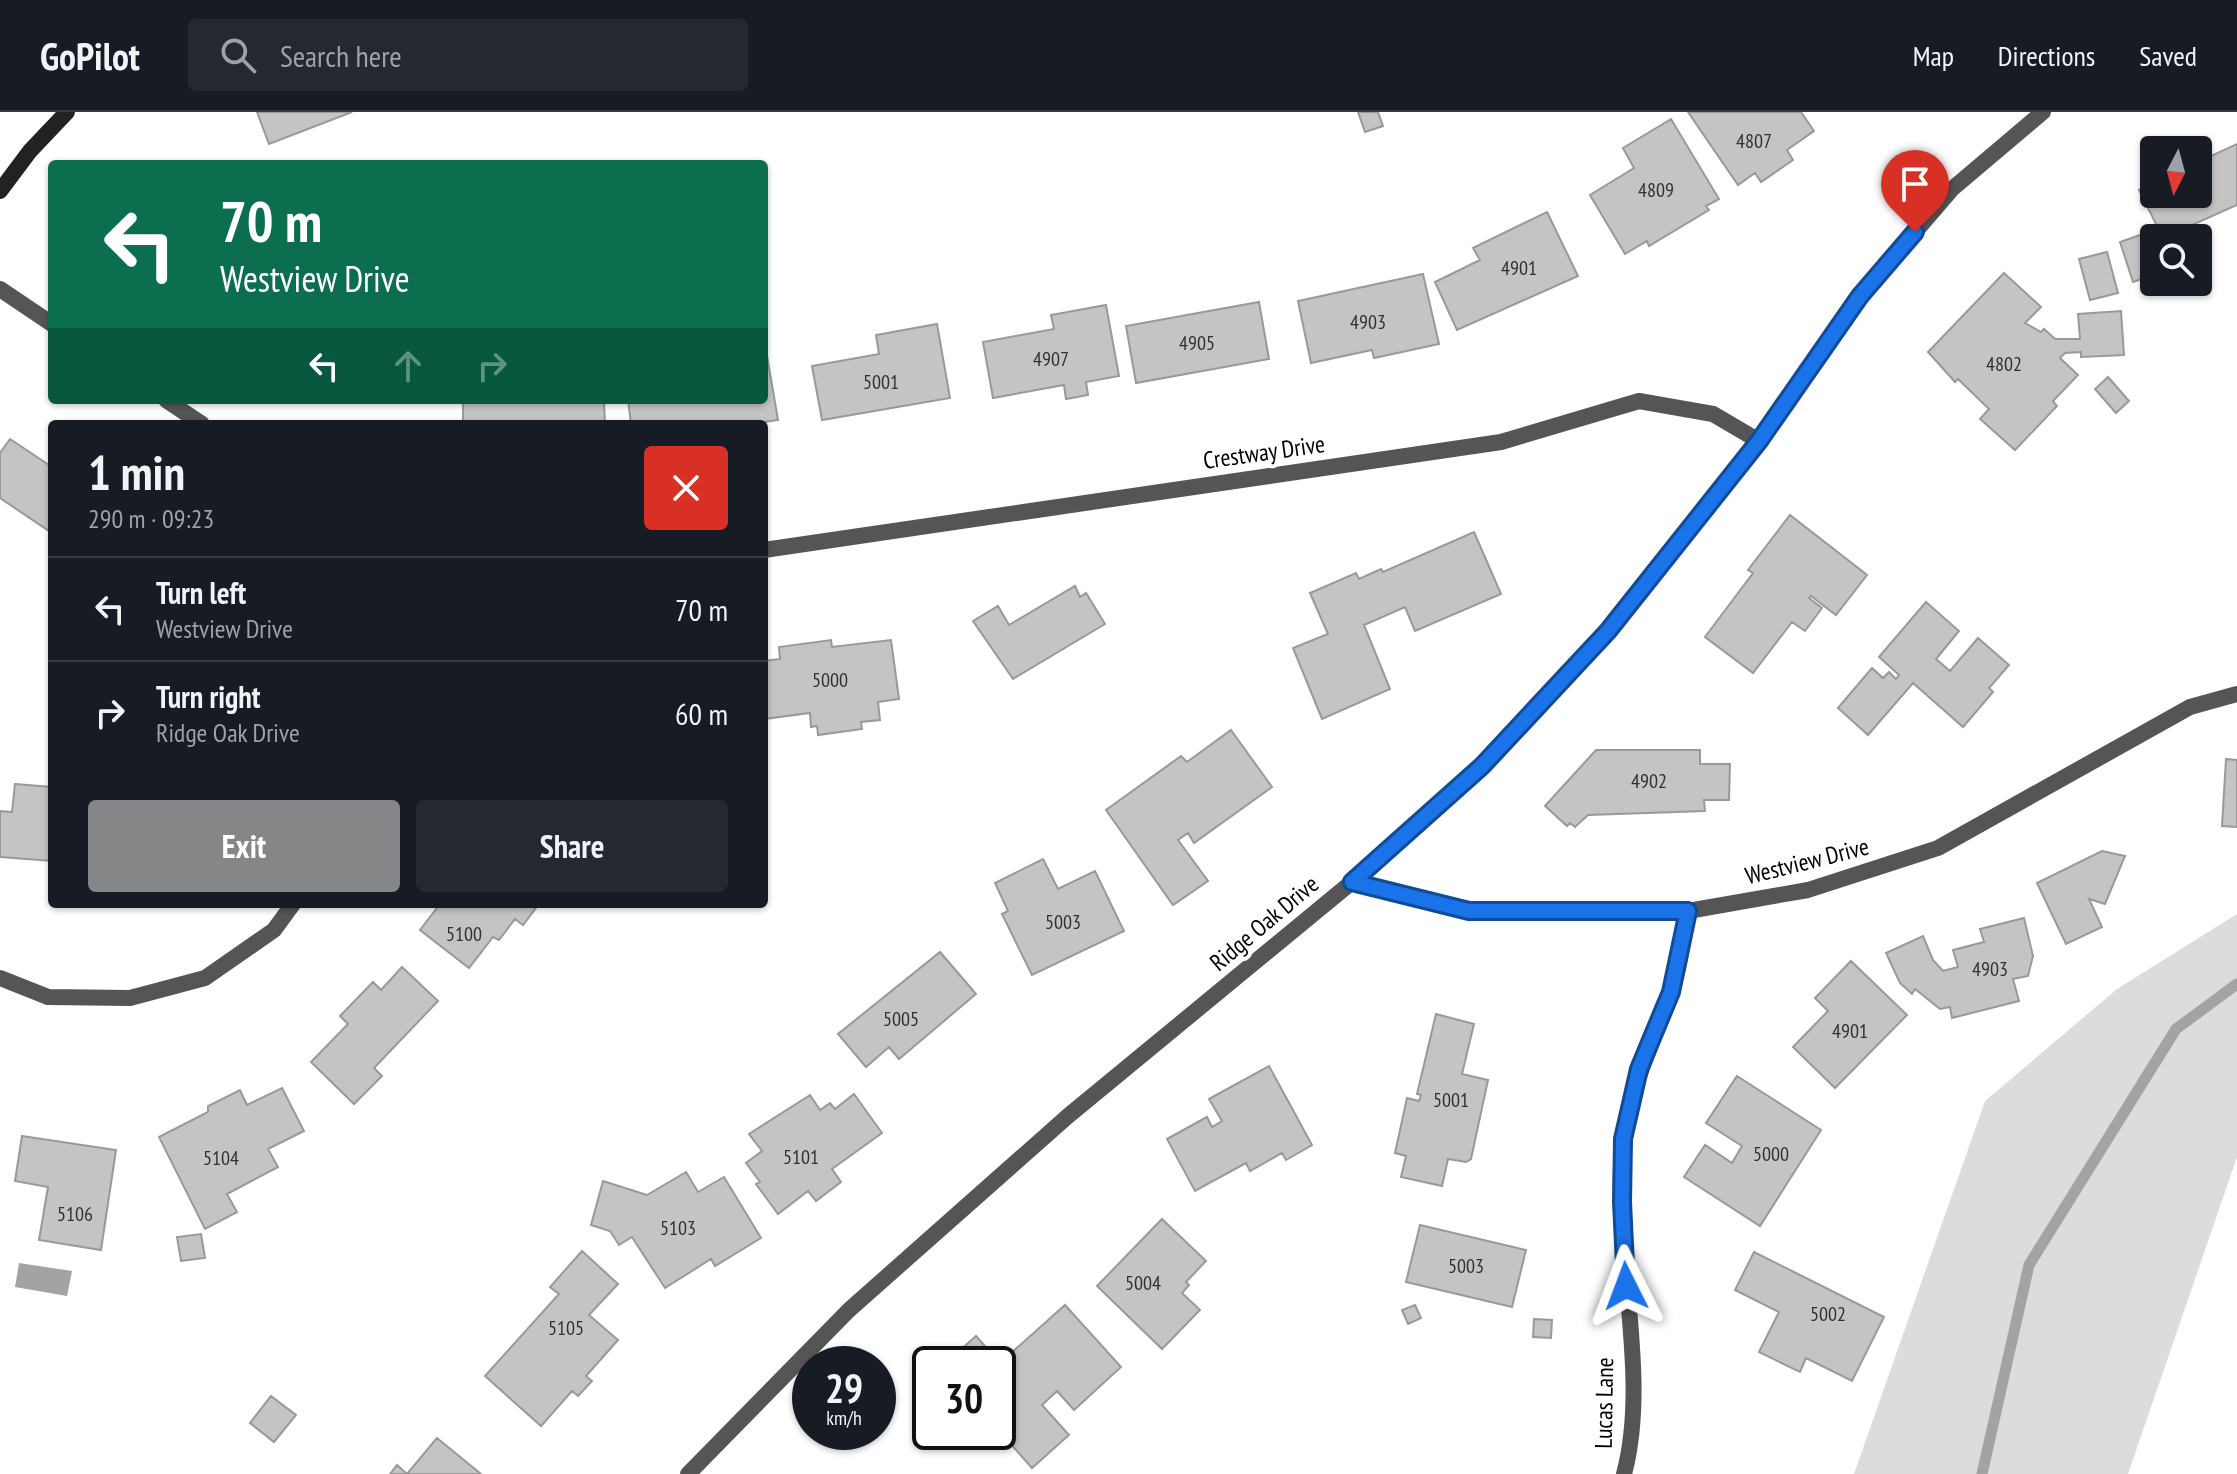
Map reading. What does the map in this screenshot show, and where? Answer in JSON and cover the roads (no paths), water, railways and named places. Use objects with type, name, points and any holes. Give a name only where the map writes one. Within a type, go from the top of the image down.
[{"type":"street","points":[[0,191],[30,151],[67,112]]},
{"type":"street","name":"Ridge Oak Drive","points":[[688,1474],[849,1310],[1068,1116],[1352,882],[1482,766],[1587,654],[1759,441],[1860,296],[1952,189],[2043,112]]},
{"type":"street","points":[[0,289],[48,321]]},
{"type":"street","name":"Crestway Drive","points":[[768,549],[1501,442],[1639,401],[1713,414],[1759,441]]},
{"type":"street","points":[[172,404],[196,420]]},
{"type":"street","name":"Westview Drive","points":[[1352,882],[1469,911],[1688,911],[1808,890],[1938,848],[2190,707],[2237,694]]},
{"type":"street","points":[[0,978],[48,997],[130,998],[205,978],[274,930],[290,908]]},
{"type":"street","name":"Lucas Lane","points":[[1624,1474],[1632,1398],[1622,1202],[1623,1139],[1639,1069],[1671,992],[1688,911]]},
{"type":"waterway","points":[[1982,1474],[2029,1265],[2176,1029],[2237,984]]}]
